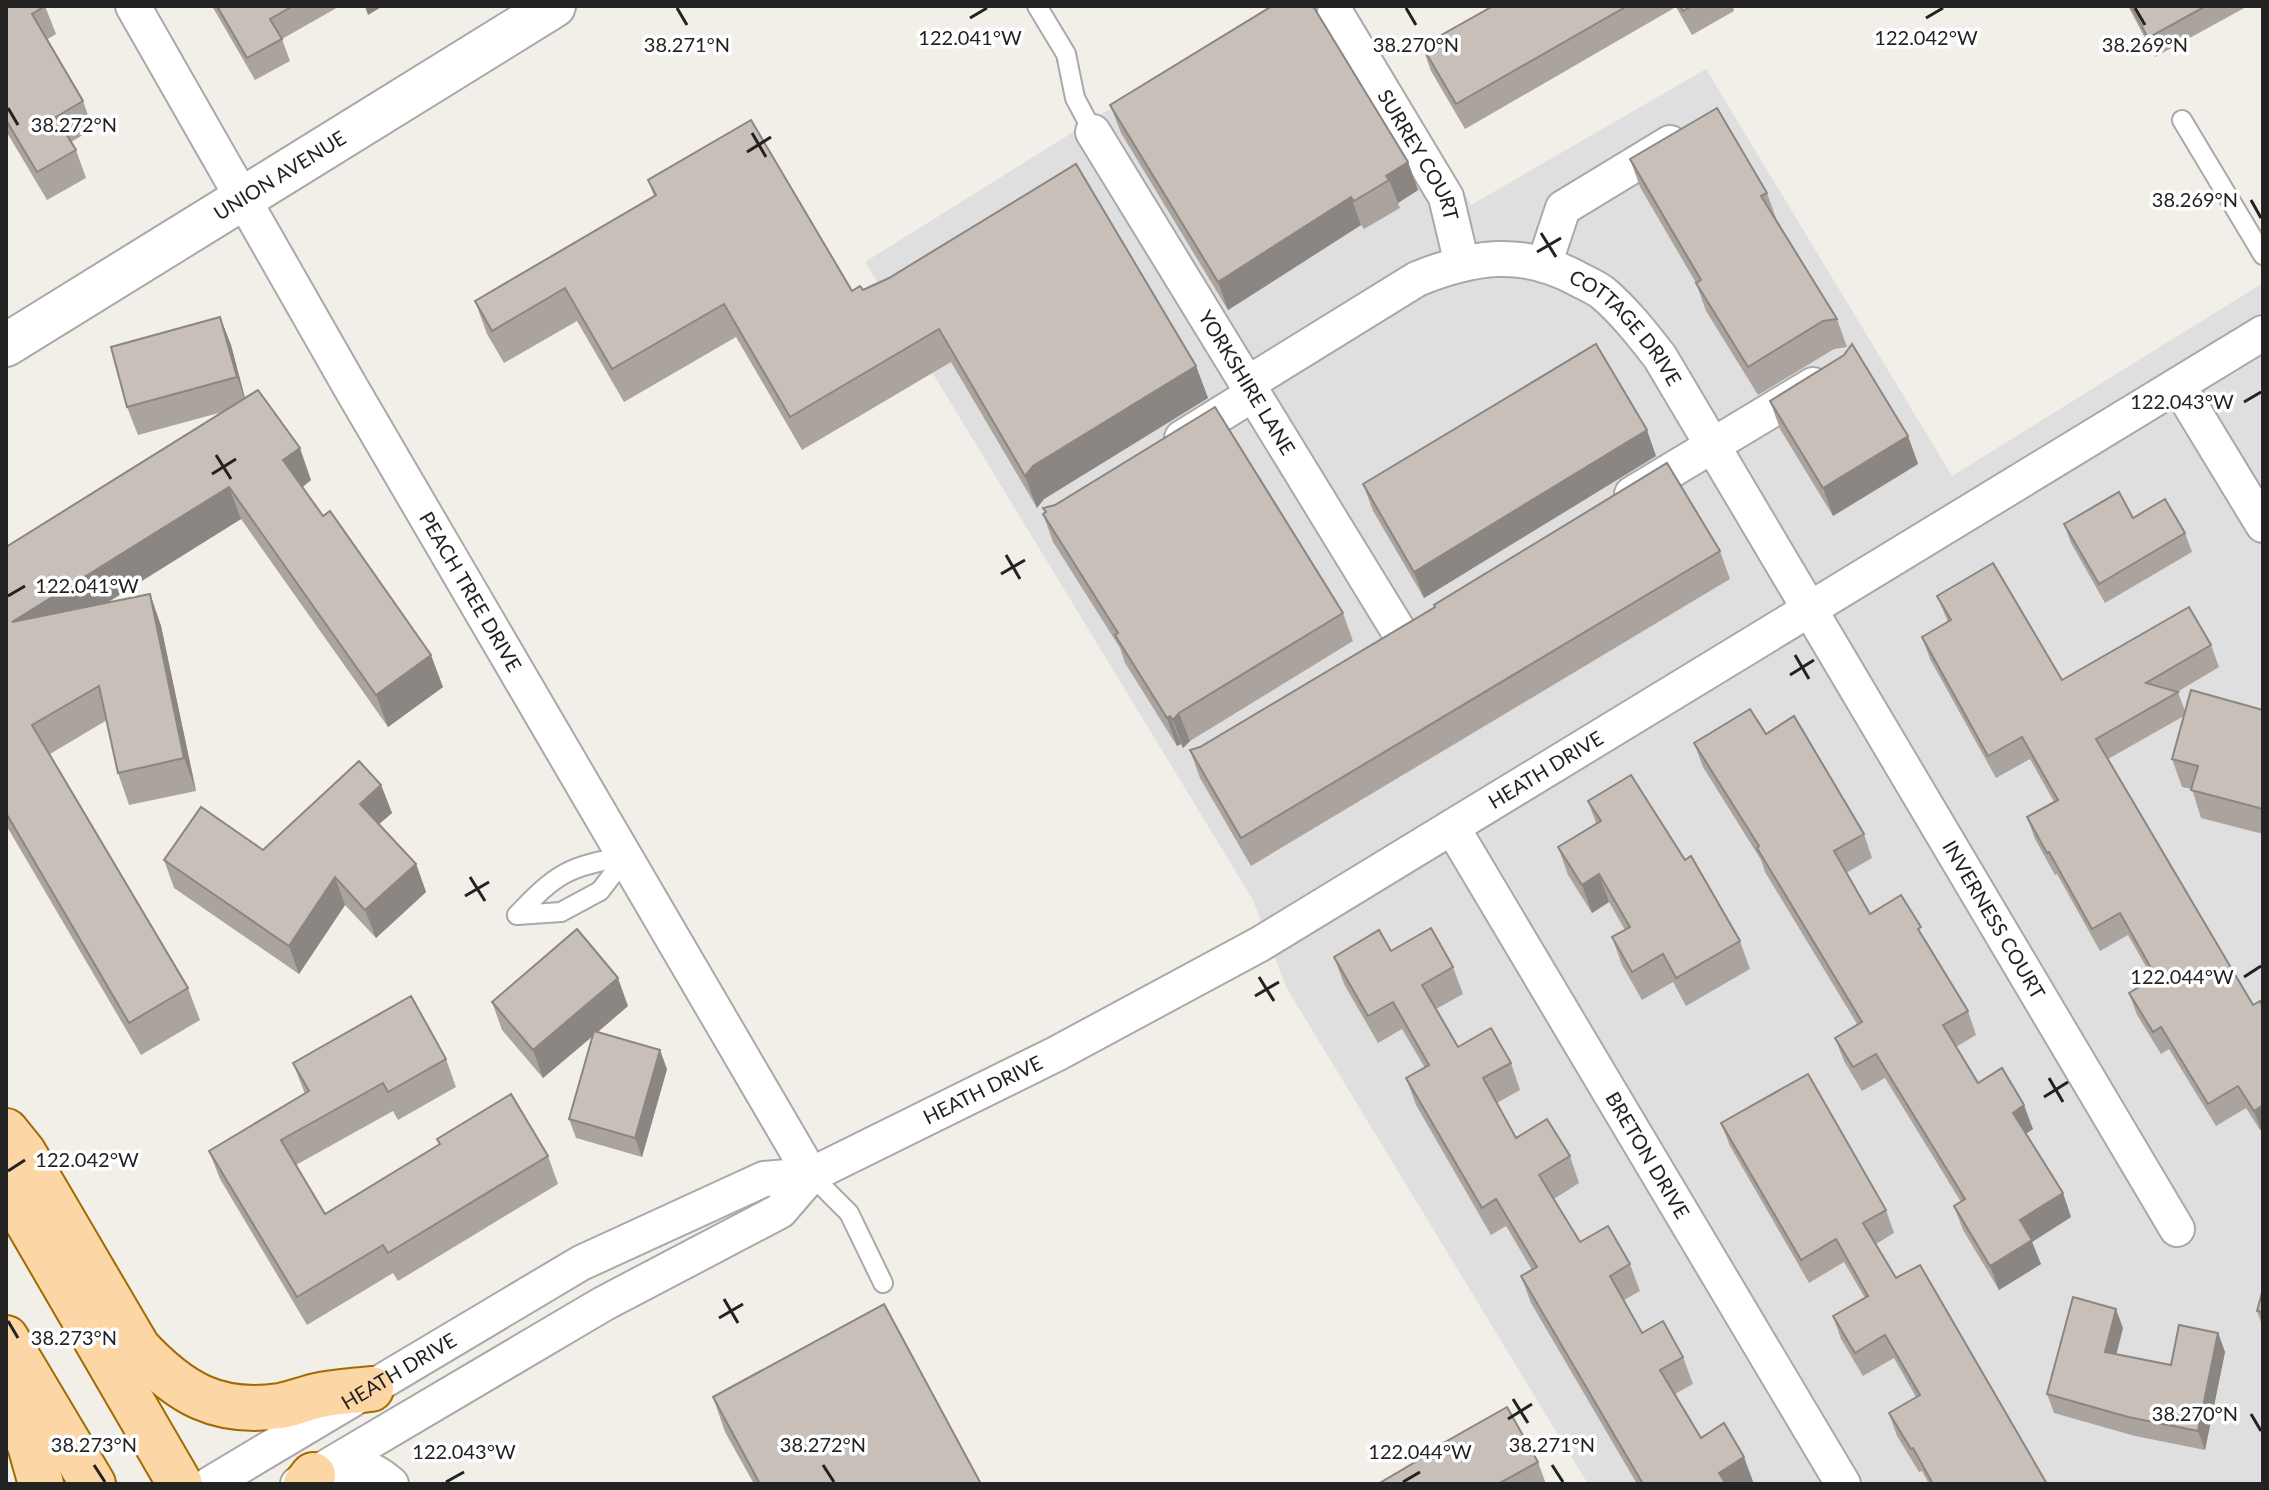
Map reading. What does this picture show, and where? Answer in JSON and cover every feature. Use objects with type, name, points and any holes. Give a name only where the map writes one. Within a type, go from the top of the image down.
[{"type":"main road","points":[[6,1131],[23,1152],[138,1348],[161,1373],[190,1394],[217,1405],[245,1409],[282,1406],[317,1395],[371,1389]]},
{"type":"main road","points":[[6,1185],[180,1484]]},
{"type":"main road","points":[[6,1338],[93,1484]]},
{"type":"main road","points":[[6,1393],[30,1445],[41,1484]]},
{"type":"street","name":"PEACH TREE DRIVE","points":[[133,6],[351,388],[811,1175]]},
{"type":"street","name":"UNION AVENUE","points":[[6,345],[554,6]]},
{"type":"street","name":"SURREY COURT","points":[[1335,12],[1446,197],[1462,264]]},
{"type":"street","points":[[1544,265],[1563,208],[1701,124]]},
{"type":"street","name":"YORKSHIRE LANE","points":[[1096,154],[1250,389],[1402,634]]},
{"type":"street","name":"COTTAGE DRIVE","points":[[1150,458],[1417,279],[1480,259],[1519,258],[1558,269],[1601,291],[1630,319],[1660,357],[1811,610]]},
{"type":"street","name":"HEATH DRIVE","points":[[210,1484],[505,1307],[626,1241],[764,1179],[811,1175],[1056,1054],[1233,959],[2263,333]]},
{"type":"street","points":[[1604,511],[1844,366]]},
{"type":"street","points":[[2178,385],[2263,525]]},
{"type":"street","name":"INVERNESS COURT","points":[[1811,610],[2177,1229]]},
{"type":"street","name":"BRETON DRIVE","points":[[1452,827],[1843,1484]]},
{"type":"street","name":"HEATH DRIVE","points":[[306,1481],[603,1304],[780,1211],[811,1175]]},
{"type":"street","points":[[306,1481],[347,1467],[374,1469],[391,1484]]},
{"type":"lane","points":[[1037,6],[1066,54],[1075,98],[1096,154]]},
{"type":"lane","points":[[2182,120],[2263,255]]},
{"type":"lane","points":[[626,857],[600,891],[561,912],[517,915],[546,885],[584,863],[626,857]]},
{"type":"lane","points":[[811,1175],[849,1213],[883,1283]]},
{"type":"shaded area","points":[[1275,6],[1354,6],[1471,205],[1706,69],[1952,476],[2263,283],[2263,1484],[1588,1484],[1286,987],[1253,900],[865,262]]},
{"type":"building","points":[[6,6],[45,6],[32,14],[83,101],[56,117],[76,150],[37,172],[6,120]]},
{"type":"building","points":[[217,6],[293,6],[270,19],[282,39],[247,58]]},
{"type":"building","points":[[1272,6],[1313,6],[1408,162],[1386,176],[1389,180],[1354,201],[1351,197],[1218,282],[1110,105]]},
{"type":"building","points":[[1493,6],[1627,6],[1456,104],[1422,46]]},
{"type":"building","points":[[2131,6],[2206,6],[2148,38]]},
{"type":"building","points":[[1717,108],[1767,193],[1761,196],[1837,319],[1823,321],[1748,367],[1696,283],[1701,280],[1630,159]]},
{"type":"building","points":[[751,120],[852,291],[860,286],[863,290],[889,278],[1076,164],[1196,366],[1033,466],[1025,476],[939,329],[790,417],[724,304],[612,369],[565,288],[492,331],[475,301],[656,195],[648,180]]},
{"type":"building","points":[[220,317],[237,377],[127,407],[111,347]]},
{"type":"building","points":[[1596,344],[1647,430],[1414,572],[1363,484]]},
{"type":"building","points":[[1852,344],[1908,436],[1823,488],[1770,401],[1844,355]]},
{"type":"building","points":[[258,390],[300,448],[283,460],[323,516],[330,511],[431,655],[376,695],[229,487],[12,622],[150,594],[184,758],[118,773],[99,686],[32,725],[188,988],[129,1023],[6,813],[6,547]]},
{"type":"building","points":[[1215,407],[1343,613],[1179,713],[1173,720],[1170,716],[1167,718],[1115,635],[1118,633],[1043,514],[1046,512],[1043,508],[1055,505]]},
{"type":"building","points":[[1667,463],[1720,551],[1241,838],[1190,750],[1200,747],[1435,607]]},
{"type":"building","points":[[2119,492],[2133,518],[2165,499],[2185,533],[2099,584],[2064,524]]},
{"type":"building","points":[[1993,563],[2062,680],[2189,607],[2211,645],[2146,683],[2178,692],[2096,739],[2253,1005],[2260,1001],[2263,1006],[2263,1105],[2254,1111],[2238,1086],[2208,1104],[2161,1027],[2153,1032],[2129,993],[2156,977],[2120,913],[2092,929],[2027,817],[2058,800],[2022,737],[1988,756],[1922,637],[1951,620],[1937,596]]},
{"type":"building","points":[[2191,690],[2263,710],[2263,809],[2191,790],[2198,766],[2172,759]]},
{"type":"building","points":[[1750,709],[1766,734],[1794,716],[1864,834],[1834,851],[1870,914],[1901,895],[1968,1011],[1943,1025],[1978,1083],[2002,1068],[2024,1105],[2013,1113],[2063,1193],[2020,1220],[2032,1240],[1990,1266],[1954,1206],[1965,1199],[1876,1054],[1853,1067],[1835,1038],[1862,1022],[1757,848],[1759,846],[1694,743]]},
{"type":"building","points":[[359,761],[381,785],[360,804],[416,864],[365,910],[335,877],[289,946],[164,860],[201,807],[263,850]]},
{"type":"building","points":[[1631,775],[1685,860],[1691,856],[1740,941],[1676,978],[1663,954],[1632,972],[1612,937],[1630,927],[1599,874],[1582,885],[1558,847],[1601,821],[1588,801]]},
{"type":"building","points":[[1431,928],[1453,967],[1422,985],[1458,1047],[1491,1028],[1511,1063],[1483,1078],[1516,1138],[1547,1119],[1570,1156],[1539,1175],[1580,1242],[1608,1226],[1630,1264],[1610,1276],[1642,1333],[1663,1321],[1683,1357],[1660,1370],[1701,1438],[1724,1423],[1744,1457],[1719,1473],[1726,1484],[1643,1484],[1521,1276],[1537,1267],[1496,1199],[1482,1208],[1406,1078],[1429,1065],[1393,1002],[1368,1016],[1334,957],[1379,930],[1391,951]]},
{"type":"building","points":[[577,929],[618,978],[533,1050],[492,1002]]},
{"type":"building","points":[[411,996],[446,1059],[388,1092],[383,1083],[281,1140],[325,1214],[440,1144],[437,1139],[511,1094],[548,1156],[388,1253],[383,1245],[297,1297],[209,1151],[309,1091],[293,1063]]},
{"type":"building","points":[[594,1031],[660,1050],[635,1138],[569,1119]]},
{"type":"building","points":[[1808,1074],[1886,1210],[1863,1223],[1896,1278],[1920,1265],[2047,1484],[1933,1484],[1889,1413],[1920,1395],[1885,1335],[1855,1353],[1833,1316],[1868,1296],[1836,1239],[1801,1260],[1721,1123]]},
{"type":"building","points":[[2263,1289],[2263,1312],[2257,1311]]},
{"type":"building","points":[[2073,1297],[2116,1309],[2105,1352],[2171,1365],[2179,1325],[2218,1333],[2198,1431],[2128,1417],[2047,1394]]},
{"type":"building","points":[[884,1304],[981,1484],[760,1484],[713,1397]]},
{"type":"building","points":[[1507,1407],[1538,1462],[1498,1484],[1378,1484],[1426,1453]]}]
